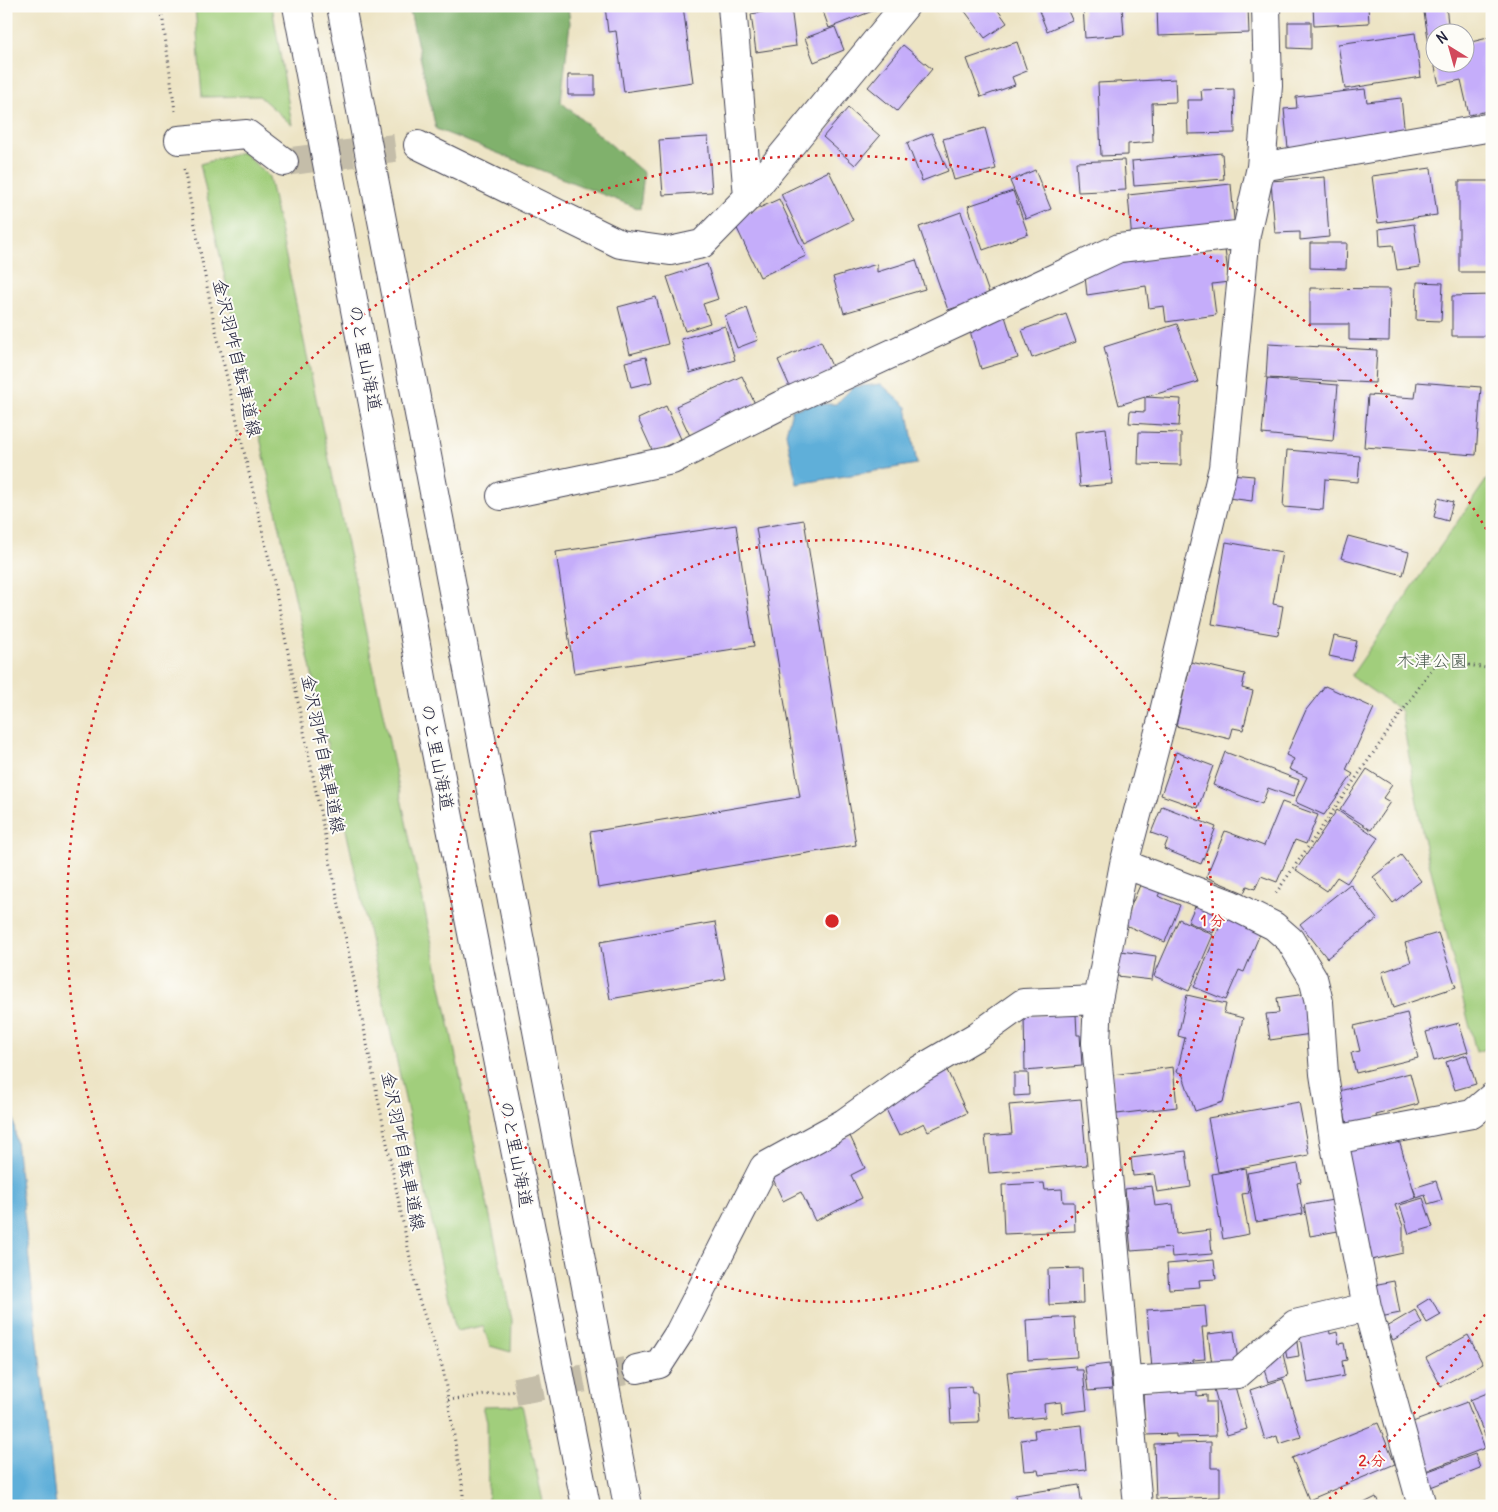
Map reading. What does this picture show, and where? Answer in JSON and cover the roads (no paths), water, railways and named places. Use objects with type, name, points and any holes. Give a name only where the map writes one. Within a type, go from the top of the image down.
[{"type":"main road","name":"のと里山海道","points":[[297,6],[378,430],[428,712],[586,1506]]},
{"type":"main road","points":[[341,6],[628,1506]]},
{"type":"main road","points":[[732,6],[748,197]]},
{"type":"main road","points":[[418,145],[620,244],[670,251],[702,244],[748,197],[905,6]]},
{"type":"main road","points":[[1138,1506],[1096,1043],[1098,1000],[1124,864],[1161,724],[1223,468],[1246,234],[1261,167],[1268,86],[1266,6]]},
{"type":"main road","points":[[1261,167],[1492,127]]},
{"type":"main road","points":[[179,140],[247,134],[284,162]]},
{"type":"main road","points":[[501,496],[672,460],[781,405],[1119,248],[1246,234]]},
{"type":"main road","points":[[1124,864],[1259,917],[1274,926],[1290,940],[1313,978],[1319,1002],[1324,1074],[1334,1140],[1367,1307],[1422,1506]]},
{"type":"main road","points":[[637,1369],[659,1364],[679,1333],[764,1167],[844,1123],[914,1073],[978,1036],[1023,1003],[1098,1000]]},
{"type":"main road","points":[[1334,1140],[1472,1114],[1492,1096]]},
{"type":"main road","points":[[1128,1381],[1238,1374],[1295,1324],[1367,1307]]},
{"type":"water","points":[[881,384],[907,407],[917,464],[797,484],[786,433],[792,410],[813,404],[836,404],[853,387]]},
{"type":"water","points":[[6,1050],[56,1506],[6,1506]]},
{"type":"tunnel","points":[[284,162],[418,145]]},
{"type":"tunnel","points":[[515,1391],[637,1369]]},
{"type":"park label","name":"木津公園","points":[[1432,661]]}]
